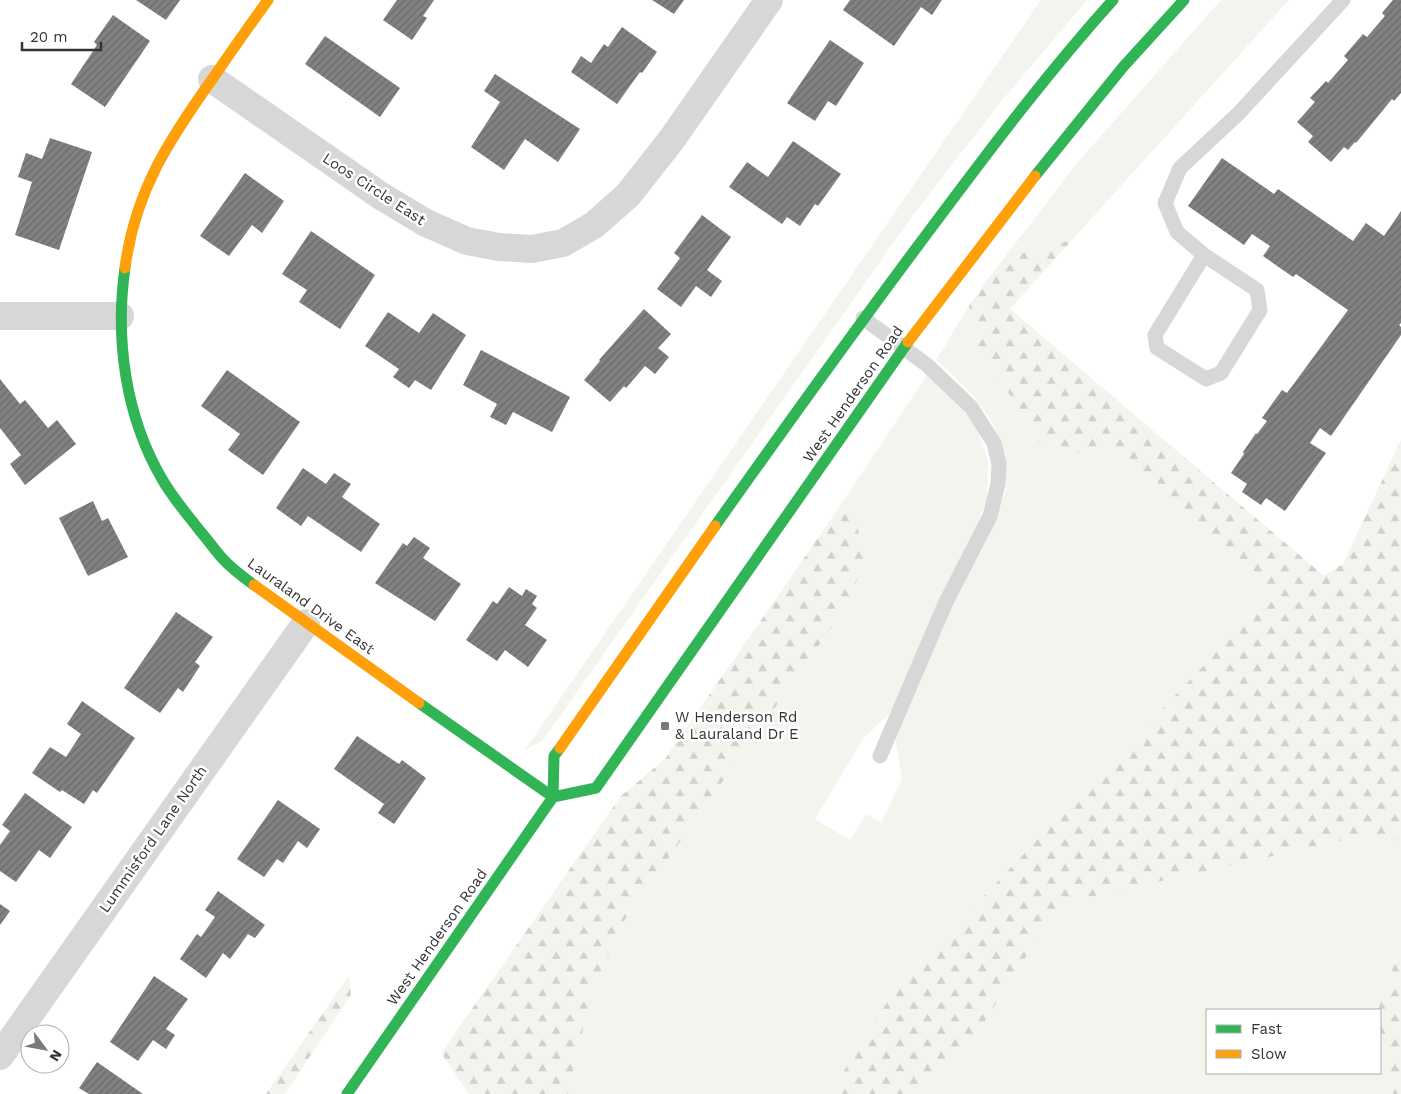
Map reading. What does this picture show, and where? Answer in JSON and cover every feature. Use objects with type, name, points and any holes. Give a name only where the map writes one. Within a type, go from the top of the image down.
[{"type":"main road","name":"Lauraland Drive East","points":[[268,0],[173,135],[151,176],[134,220],[125,263],[120,316],[122,350],[130,394],[142,436],[161,477],[222,558],[264,594],[553,797]]},
{"type":"main road","points":[[553,797],[554,756],[863,318],[975,169],[1084,31],[1113,0]]},
{"type":"main road","name":"West Henderson Road","points":[[347,1094],[553,797],[596,788],[904,347],[1011,206],[1123,66],[1184,0]]},
{"type":"street","name":"Loos Circle East","points":[[212,79],[381,196],[426,223],[467,241],[499,248],[532,249],[562,243],[594,225],[628,195],[672,139],[769,0]]},
{"type":"street","points":[[0,316],[120,316]]},
{"type":"street","name":"Lummisford Lane North","points":[[0,1056],[306,623]]},
{"type":"lane","points":[[1204,255],[1155,335],[1157,348],[1206,379],[1222,373],[1260,310],[1257,290],[1204,255],[1177,232],[1166,203],[1180,168],[1238,114],[1343,0]]},
{"type":"lane","points":[[863,318],[927,365],[971,407],[994,443],[999,464],[998,484],[990,516],[945,604],[880,756]]},
{"type":"green space","points":[[1041,0],[1087,0],[999,104],[913,215],[543,740],[524,751]]},
{"type":"green space","points":[[1221,0],[1289,0],[1072,240],[1020,254],[991,275],[1078,162]]},
{"type":"green space","points":[[1072,240],[1010,309],[1324,576],[1343,564],[1401,440],[1401,841],[1353,838],[1072,901],[1041,933],[976,1035],[915,1094],[833,1094],[832,1090],[896,988],[1270,596],[1265,581],[1129,460],[1107,449],[1064,455],[1041,445],[1006,389],[982,360],[969,306],[991,275],[1020,254]]},
{"type":"green space","points":[[969,306],[982,360],[1006,389],[1041,445],[1064,455],[1107,449],[1129,460],[1265,581],[1270,596],[896,988],[832,1090],[833,1094],[568,1094],[589,1002],[624,921],[848,604],[854,517],[840,506],[927,375],[958,403],[978,430],[988,462],[987,498],[973,536],[890,713],[863,739],[815,819],[850,840],[866,814],[881,823],[902,779],[895,737],[931,651],[1005,493],[1006,472],[1004,453],[998,435],[978,402],[936,360]]},
{"type":"green space","points":[[840,506],[854,517],[866,556],[848,604],[624,921],[589,1002],[568,1094],[469,1094],[441,1053],[621,796],[665,759]]},
{"type":"green space","points":[[1353,838],[1401,841],[1401,954],[1395,962],[1378,1009],[1206,1009],[1206,1074],[1381,1074],[1381,1031],[1393,1094],[915,1094],[976,1035],[1041,933],[1072,901]]},
{"type":"green space","points":[[1401,954],[1401,1094],[1393,1094],[1381,1031],[1381,1009],[1378,1009],[1395,962]]},
{"type":"green space","points":[[349,976],[351,995],[285,1094],[266,1094]]},
{"type":"building","points":[[136,0],[180,0],[166,20]]},
{"type":"building","points":[[397,0],[434,0],[423,16],[427,18],[412,40],[383,20]]},
{"type":"building","points":[[652,0],[684,0],[674,14]]},
{"type":"building","points":[[850,0],[942,0],[932,15],[921,7],[894,46],[843,10]]},
{"type":"building","points":[[1393,0],[1401,0],[1401,93],[1394,101],[1392,99],[1356,143],[1348,150],[1344,147],[1331,162],[1308,142],[1313,136],[1297,122],[1315,102],[1310,98],[1326,81],[1328,83],[1348,60],[1344,56],[1363,34],[1367,37],[1385,16],[1382,13]]},
{"type":"building","points":[[113,15],[150,41],[105,107],[71,84],[97,45],[94,42]]},
{"type":"building","points":[[622,27],[657,52],[617,104],[571,72],[581,56],[591,63],[604,44],[608,47]]},
{"type":"building","points":[[325,36],[400,88],[380,117],[305,64]]},
{"type":"building","points":[[830,40],[864,63],[836,106],[828,101],[815,121],[787,103]]},
{"type":"building","points":[[495,74],[580,129],[558,162],[525,139],[504,170],[471,147],[500,102],[484,91]]},
{"type":"building","points":[[50,138],[92,152],[59,250],[15,235],[32,182],[18,177],[26,153],[42,159]]},
{"type":"building","points":[[793,141],[841,174],[818,206],[815,204],[800,226],[787,217],[782,224],[729,187],[747,162],[768,177]]},
{"type":"building","points":[[1222,158],[1274,194],[1278,189],[1353,241],[1366,223],[1384,236],[1401,211],[1401,323],[1399,325],[1401,327],[1401,335],[1331,436],[1320,428],[1310,443],[1326,453],[1285,511],[1266,498],[1261,505],[1242,492],[1247,484],[1231,473],[1256,433],[1267,421],[1262,418],[1282,390],[1287,393],[1348,310],[1296,274],[1293,277],[1263,256],[1270,246],[1252,234],[1244,245],[1188,206]]},
{"type":"building","points":[[245,173],[284,201],[262,233],[252,225],[229,256],[200,236]]},
{"type":"building","points":[[702,215],[731,237],[707,270],[722,281],[711,297],[696,286],[681,307],[657,289],[680,258],[674,253]]},
{"type":"building","points":[[311,231],[375,275],[340,329],[299,302],[307,290],[282,274]]},
{"type":"building","points":[[644,309],[671,334],[658,348],[669,357],[655,374],[645,366],[626,388],[624,386],[610,402],[584,380]]},
{"type":"building","points":[[388,312],[419,333],[433,313],[466,335],[431,390],[415,380],[409,388],[393,377],[399,369],[365,346]]},
{"type":"building","points":[[481,350],[570,397],[552,432],[513,412],[506,425],[490,417],[497,404],[463,385]]},
{"type":"building","points":[[227,370],[300,422],[263,475],[228,450],[240,434],[201,406]]},
{"type":"building","points":[[0,379],[20,404],[25,400],[48,428],[57,420],[76,444],[25,485],[10,464],[21,455],[0,428]]},
{"type":"building","points":[[303,468],[326,484],[334,473],[351,484],[342,497],[380,524],[361,552],[308,516],[301,526],[276,508]]},
{"type":"building","points":[[93,501],[102,521],[108,518],[128,557],[88,576],[59,518]]},
{"type":"building","points":[[414,537],[430,548],[423,558],[461,584],[435,621],[375,583],[403,543],[407,546]]},
{"type":"building","points":[[509,587],[522,596],[526,589],[537,596],[532,604],[537,608],[525,625],[547,640],[528,667],[505,650],[497,661],[466,640],[493,601],[497,604]]},
{"type":"building","points":[[176,612],[213,637],[195,662],[200,666],[183,692],[178,688],[160,713],[124,688]]},
{"type":"building","points":[[82,701],[135,738],[97,793],[93,790],[84,804],[62,790],[60,792],[32,773],[50,747],[66,757],[81,734],[67,724]]},
{"type":"building","points":[[357,736],[399,764],[402,760],[426,778],[394,824],[378,813],[384,804],[334,769]]},
{"type":"building","points":[[25,793],[72,827],[50,858],[39,850],[16,882],[0,871],[0,845],[10,831],[2,825]]},
{"type":"building","points":[[278,800],[320,829],[307,848],[298,841],[283,863],[277,859],[264,877],[237,859]]},
{"type":"building","points":[[218,891],[265,925],[255,938],[248,934],[230,959],[223,953],[206,978],[180,959],[197,934],[201,937],[215,917],[205,910]]},
{"type":"building","points":[[0,904],[10,911],[0,925]]},
{"type":"building","points":[[154,976],[188,999],[166,1029],[175,1035],[166,1049],[153,1040],[138,1061],[110,1042]]},
{"type":"building","points":[[97,1062],[143,1094],[89,1094],[79,1088]]},
{"type":"traffic: fast","points":[[715,526],[853,333],[980,163],[1045,80],[1113,0]]},
{"type":"traffic: fast","points":[[1035,176],[1123,67],[1184,0]]},
{"type":"traffic: fast","points":[[125,268],[121,322],[126,376],[131,403],[149,455],[170,492],[219,555],[254,585]]},
{"type":"traffic: fast","points":[[553,797],[596,788],[908,342]]},
{"type":"traffic: fast","points":[[419,703],[553,797]]},
{"type":"traffic: fast","points":[[347,1094],[553,797],[554,756],[560,748]]},
{"type":"traffic: slow","points":[[125,268],[137,215],[156,167],[182,123],[268,0]]},
{"type":"traffic: slow","points":[[908,342],[1035,176]]},
{"type":"traffic: slow","points":[[560,748],[715,526]]},
{"type":"traffic: slow","points":[[254,585],[419,703]]},
{"type":"place","name":"W Henderson Rd & Lauraland Dr E","points":[[665,726]]}]
